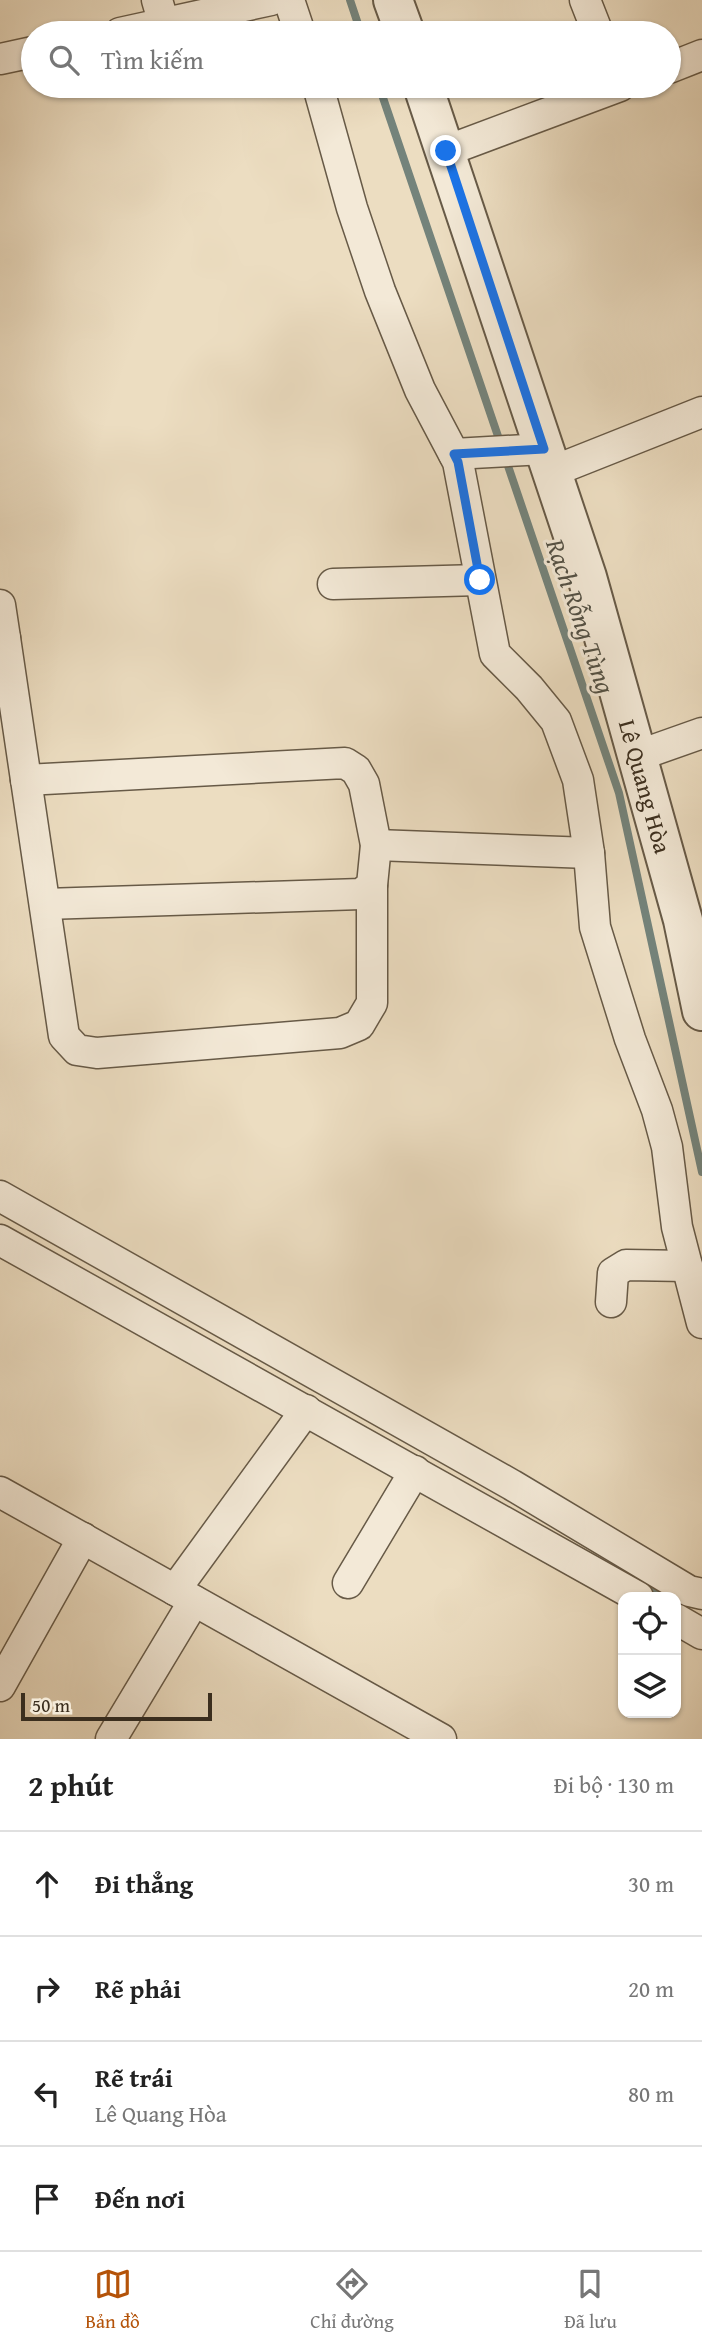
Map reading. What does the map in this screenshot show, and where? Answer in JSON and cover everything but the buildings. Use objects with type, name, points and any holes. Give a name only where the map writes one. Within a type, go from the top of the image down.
[{"type":"street","points":[[143,21],[160,12],[271,0]]},
{"type":"street","points":[[289,0],[296,21]]},
{"type":"street","points":[[393,0],[401,21]]},
{"type":"street","points":[[585,0],[593,21]]},
{"type":"street","points":[[0,59],[21,55]]},
{"type":"street","points":[[681,63],[702,55]]},
{"type":"street","points":[[321,98],[352,208],[380,291],[420,390],[463,453]]},
{"type":"street","name":"Lê Quang Hòa","points":[[427,98],[540,457],[587,577],[683,920],[702,1007]]},
{"type":"street","points":[[446,151],[587,98]]},
{"type":"street","points":[[463,453],[540,457],[702,412]]},
{"type":"street","points":[[463,453],[458,462],[495,654],[529,688],[556,721],[578,780],[589,853],[595,927],[667,1147],[677,1227],[678,1266],[702,1323]]},
{"type":"street","points":[[333,584],[480,580]]},
{"type":"street","points":[[0,605],[64,1036],[77,1051],[97,1053],[340,1034],[359,1026],[372,1003],[372,885],[376,845],[364,784],[356,770],[345,763],[26,780]]},
{"type":"street","points":[[637,756],[702,733]]},
{"type":"street","points":[[376,845],[589,853]]},
{"type":"street","points":[[45,904],[361,894],[372,885]]},
{"type":"street","points":[[0,1196],[512,1485],[689,1591],[702,1594]]},
{"type":"street","points":[[0,1240],[629,1592]]},
{"type":"street","points":[[611,1302],[613,1273],[626,1265],[678,1266]]},
{"type":"street","points":[[111,1739],[185,1596],[306,1410]]},
{"type":"street","points":[[348,1583],[415,1471]]},
{"type":"street","points":[[0,1492],[441,1739]]},
{"type":"street","points":[[0,1686],[83,1538]]},
{"type":"street","points":[[681,1622],[702,1634]]},
{"type":"waterway","name":"Rạch Rỗng Tùng","points":[[350,0],[357,21]]},
{"type":"waterway","name":"Rạch Rỗng Tùng","points":[[383,98],[501,445]]},
{"type":"waterway","name":"Rạch Rỗng Tùng","points":[[505,457],[619,793],[702,1172]]},
{"type":"waterway","points":[[645,1588],[652,1592]]},
{"type":"route","points":[[446,151],[544,449],[454,454],[458,462],[480,580]]}]
